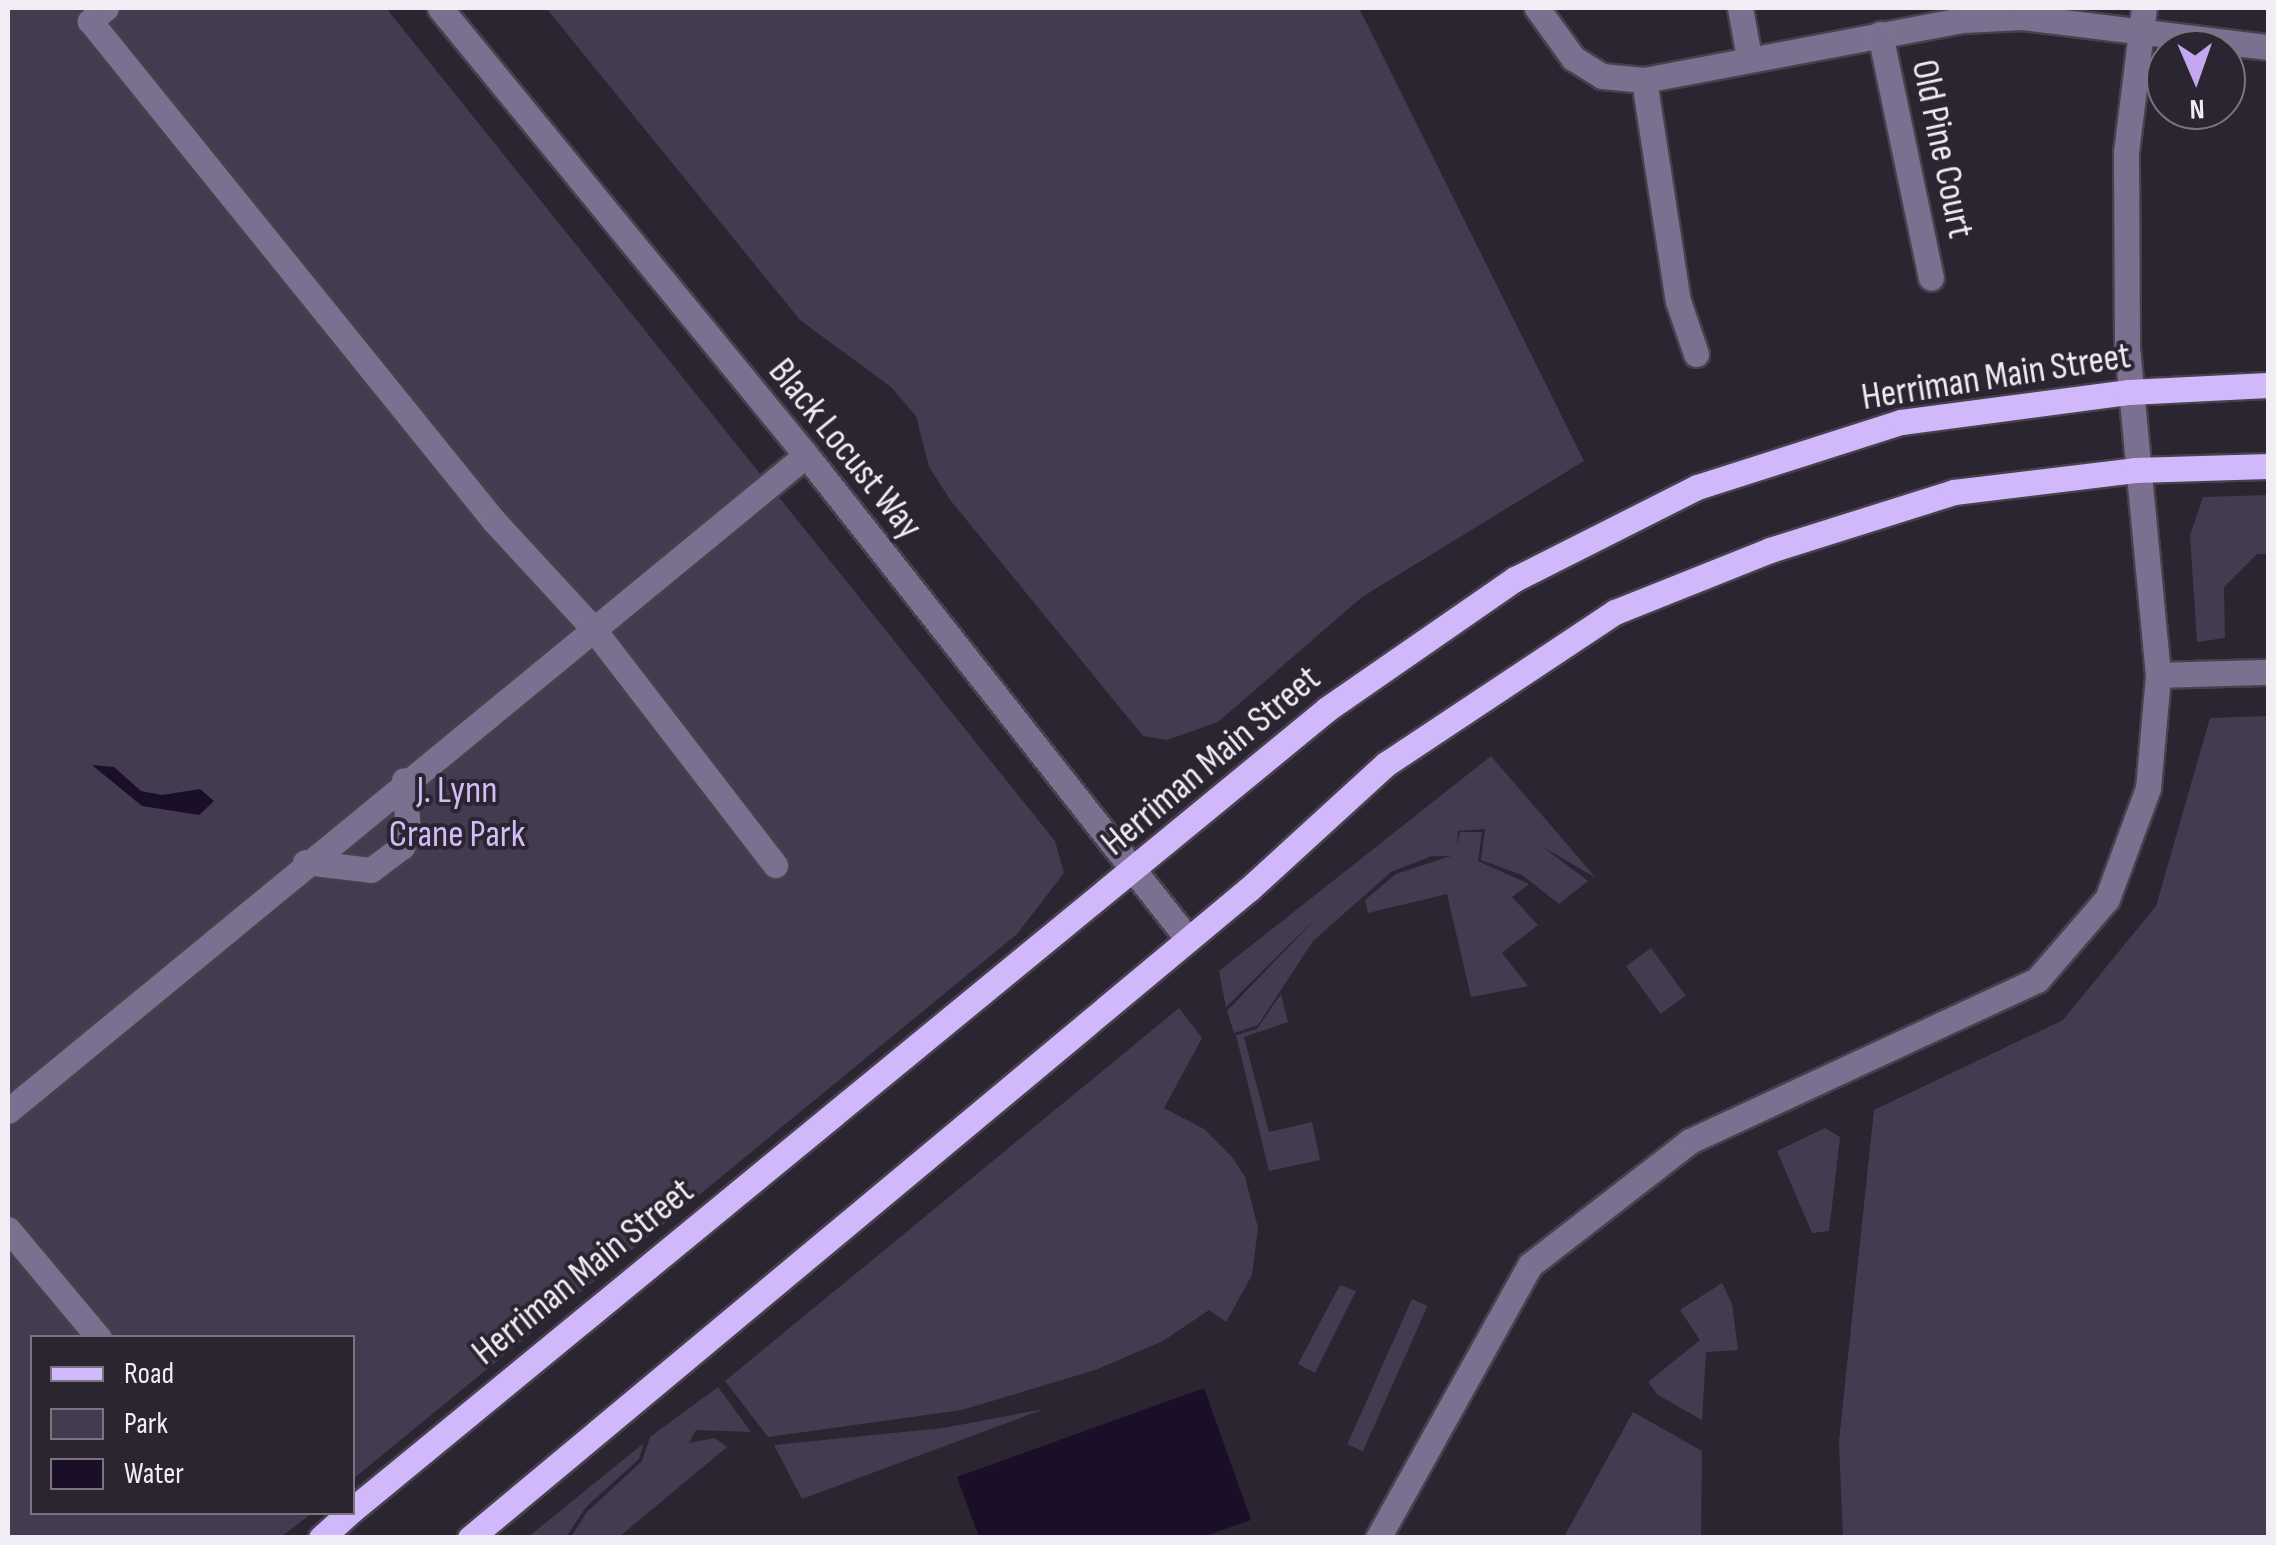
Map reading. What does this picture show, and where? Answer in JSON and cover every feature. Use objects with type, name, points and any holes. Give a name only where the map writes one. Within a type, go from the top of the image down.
[{"type":"main road","name":"Herriman Main Street","points":[[355,1508],[1135,872],[1328,709],[1499,590],[1697,487],[1901,422],[2129,392],[2268,385]]},
{"type":"main road","points":[[470,1538],[1188,940],[1386,764],[1615,612],[1770,550],[1954,492],[2135,470],[2268,466]]},
{"type":"main road","name":"Herriman Main Street","points":[[321,1538],[347,1515]]},
{"type":"street","points":[[106,8],[90,21],[494,521],[591,626],[775,865]]},
{"type":"street","name":"Black Locust Way","points":[[440,8],[806,455],[1188,940]]},
{"type":"street","points":[[1537,8],[1573,58],[1602,76],[1644,80],[1880,34],[1961,14],[2141,20],[2268,47]]},
{"type":"street","points":[[1740,8],[1749,57]]},
{"type":"street","points":[[1378,1538],[1530,1265],[1690,1141],[2037,980],[2108,899],[2148,786],[2158,675],[2129,392],[2126,152],[2141,20]]},
{"type":"street","name":"Old Pine Court","points":[[1880,34],[1931,278]]},
{"type":"street","points":[[1644,80],[1678,301],[1696,354]]},
{"type":"street","points":[[8,1111],[591,626],[806,455]]},
{"type":"street","points":[[2158,675],[2268,672]]},
{"type":"street","points":[[305,862],[372,870],[402,847],[408,832],[404,780]]},
{"type":"street","points":[[8,1230],[96,1335]]},
{"type":"green space","name":"J. Lynn Crane Park","points":[[8,8],[386,8],[1055,841],[1064,873],[1017,934],[355,1477],[355,1335],[30,1335],[30,1515],[309,1515],[281,1537],[8,1537]]},
{"type":"green space","points":[[546,8],[1359,8],[1584,461],[1362,597],[1218,722],[1167,740],[1143,736],[951,501],[929,467],[916,416],[891,387],[800,320]]},
{"type":"green space","points":[[2268,495],[2268,554],[2257,554],[2224,587],[2225,638],[2197,642],[2190,535],[2203,497]]},
{"type":"green space","points":[[2268,716],[2268,1537],[1843,1537],[1839,1441],[1874,1110],[2063,1020],[2156,906],[2210,718]]},
{"type":"green space","points":[[1491,756],[1596,878],[1543,847],[1588,881],[1559,904],[1522,875],[1481,860],[1485,829],[1458,831],[1457,846],[1460,832],[1482,832],[1478,861],[1529,884],[1512,897],[1538,925],[1502,953],[1528,986],[1471,997],[1447,894],[1368,913],[1365,900],[1396,874],[1451,856],[1432,856],[1391,872],[1313,941],[1258,1025],[1234,1033],[1227,1011],[1322,912],[1226,1007],[1219,971]]},
{"type":"green space","points":[[1651,948],[1686,996],[1661,1014],[1626,966]]},
{"type":"green space","points":[[1281,994],[1288,1022],[1244,1037],[1269,1132],[1312,1122],[1320,1160],[1269,1171],[1236,1035],[1257,1029]]},
{"type":"green space","points":[[1179,1008],[1202,1038],[1164,1108],[1204,1129],[1232,1157],[1245,1177],[1258,1228],[1252,1275],[1226,1322],[1209,1310],[1163,1341],[1095,1370],[962,1410],[768,1437],[725,1381]]},
{"type":"green space","points":[[1825,1128],[1840,1137],[1829,1231],[1812,1233],[1777,1151]]},
{"type":"green space","points":[[1722,1283],[1732,1304],[1738,1350],[1706,1352],[1702,1420],[1658,1395],[1648,1382],[1700,1340],[1680,1310]]},
{"type":"green space","points":[[1340,1285],[1356,1291],[1315,1373],[1298,1364]]},
{"type":"green space","points":[[1412,1299],[1428,1306],[1363,1451],[1347,1444]]},
{"type":"green space","points":[[718,1387],[751,1432],[696,1430],[689,1443],[715,1438],[727,1447],[619,1537],[571,1537],[587,1512],[642,1461],[650,1437]]},
{"type":"green space","points":[[1044,1409],[802,1499],[774,1445],[943,1428]]},
{"type":"green space","points":[[1633,1412],[1702,1451],[1701,1537],[1564,1537]]},
{"type":"green space","points":[[644,1443],[639,1459],[586,1507],[566,1537],[528,1537]]},
{"type":"water","points":[[92,765],[114,767],[141,791],[162,795],[200,789],[214,801],[199,815],[142,806]]},
{"type":"water","points":[[1204,1388],[1251,1520],[1202,1537],[979,1537],[957,1477]]}]
